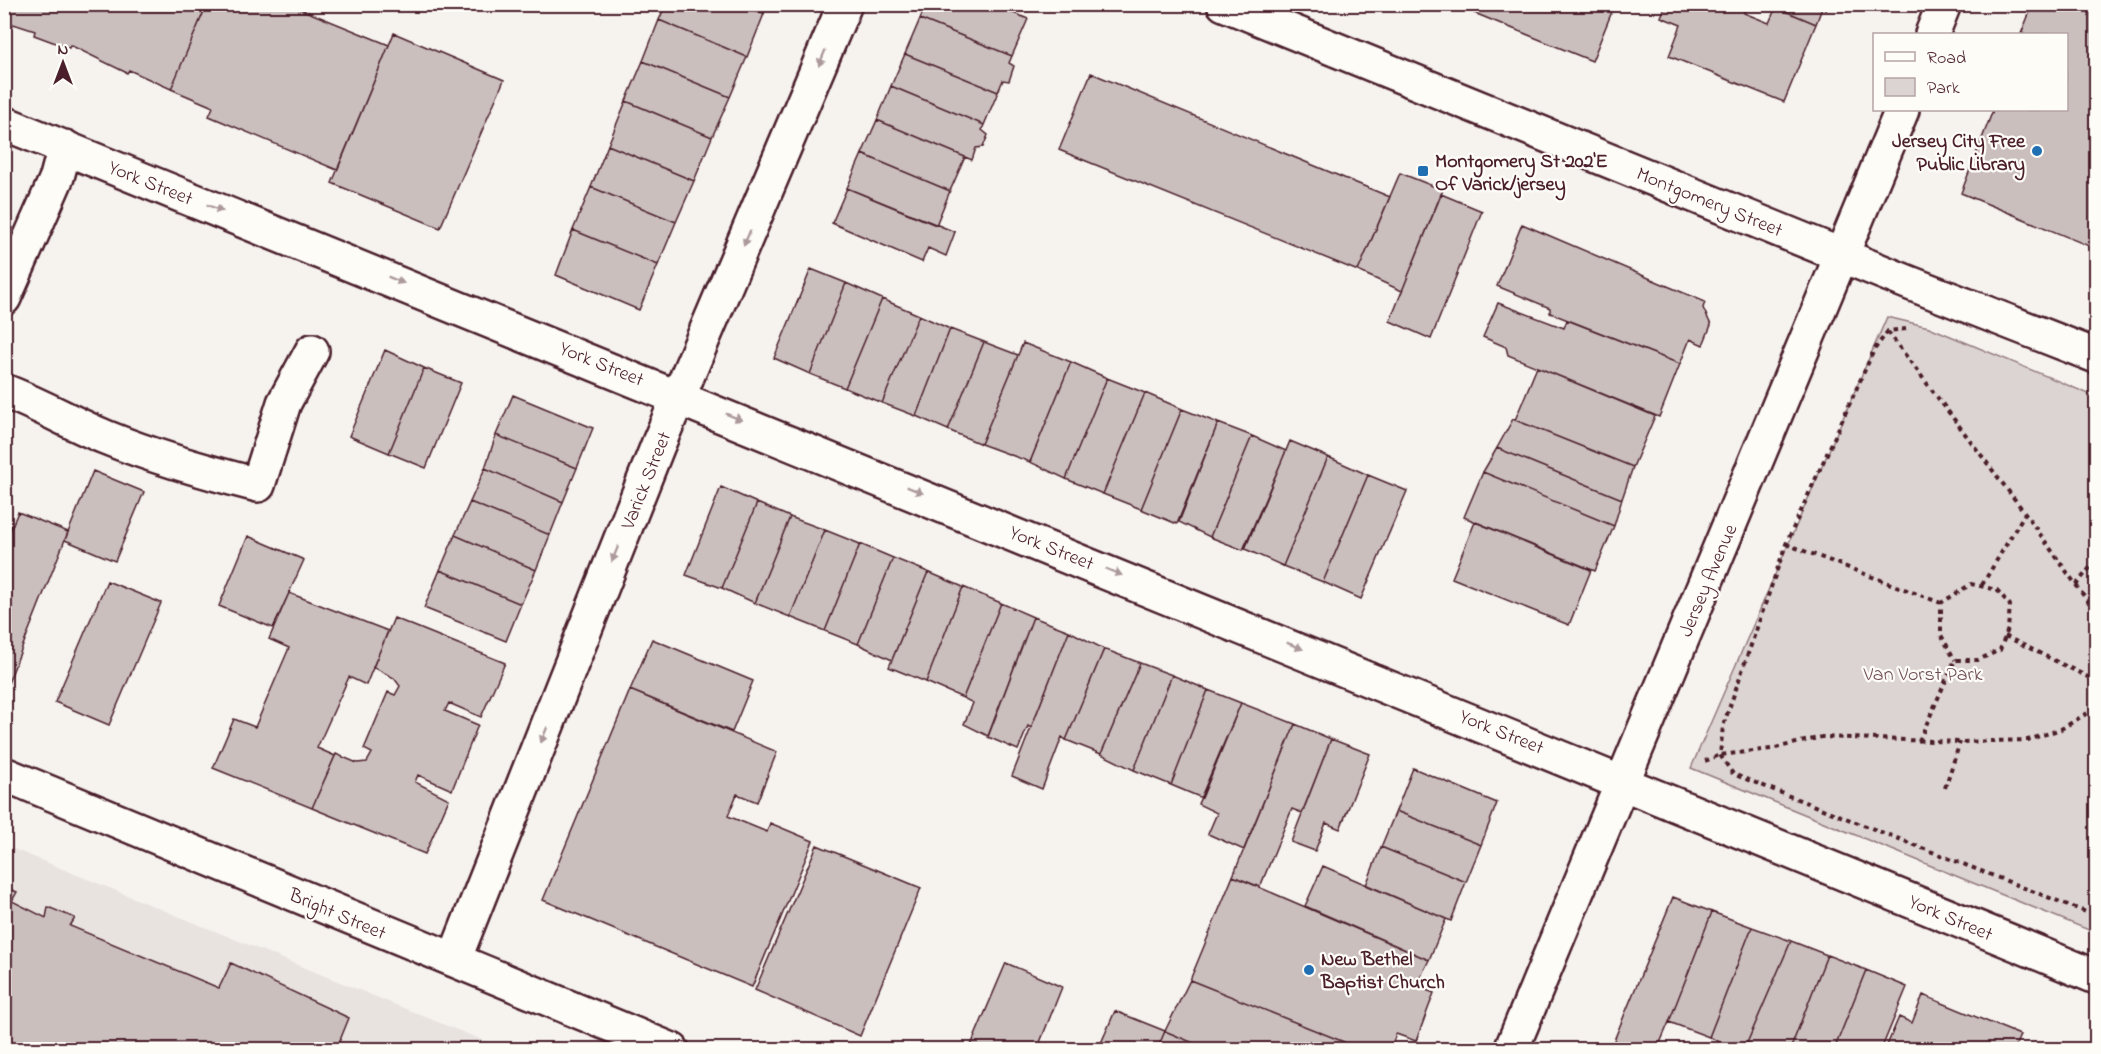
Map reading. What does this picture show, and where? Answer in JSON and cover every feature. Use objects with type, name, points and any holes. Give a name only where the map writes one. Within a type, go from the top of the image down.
[{"type":"street","name":"Varick Street","points":[[454,960],[680,394],[845,4]]},
{"type":"street","name":"Montgomery Street","points":[[1224,4],[2097,356]]},
{"type":"street","points":[[1932,33],[1944,4]]},
{"type":"street","name":"Jersey Avenue","points":[[1511,1050],[1844,255],[1902,111]]},
{"type":"street","name":"York Street","points":[[4,123],[680,394],[2097,977]]},
{"type":"street","points":[[4,298],[57,177],[65,147]]},
{"type":"street","points":[[4,391],[44,406],[103,436],[190,467],[258,485],[284,403],[312,351]]},
{"type":"street","name":"Bright Street","points":[[4,774],[672,1050]]},
{"type":"path","points":[[2097,613],[1888,331],[1874,350],[1786,544],[1723,726],[1720,755],[1733,774],[2097,916]]},
{"type":"path","points":[[1982,585],[2025,513]]},
{"type":"path","points":[[1786,544],[1941,603]]},
{"type":"path","points":[[2076,585],[2097,560]]},
{"type":"path","points":[[1941,603],[1971,584],[1997,590],[2010,605],[2005,636],[2000,650],[1978,660],[1955,660]]},
{"type":"path","points":[[1941,603],[1941,635],[1955,660]]},
{"type":"path","points":[[2005,636],[2097,681]]},
{"type":"path","points":[[1919,741],[1955,660]]},
{"type":"path","points":[[1705,761],[1720,755],[1771,749],[1822,737],[1960,742],[2028,740],[2061,729],[2097,708]]},
{"type":"path","points":[[1945,788],[1960,742]]},
{"type":"shaded area","points":[[4,845],[455,1029],[505,1049],[5,1049]]},
{"type":"green space","name":"Van Vorst Park","points":[[1887,317],[1929,327],[2096,397],[2096,933],[1691,768]]},
{"type":"building","points":[[4,4],[194,4],[205,9],[171,89],[129,70],[127,73],[70,45],[69,48],[34,35],[35,31],[4,21]]},
{"type":"building","points":[[207,4],[288,4],[389,45],[337,170],[209,116],[213,107],[171,89]]},
{"type":"building","points":[[666,4],[740,4],[764,14],[747,57],[659,20]]},
{"type":"building","points":[[740,4],[767,4],[764,14]]},
{"type":"building","points":[[926,4],[991,4],[1028,19],[1012,56],[920,19]]},
{"type":"building","points":[[1469,4],[1615,4],[1592,61],[1467,10]]},
{"type":"building","points":[[1666,4],[1747,4],[1744,13],[1769,23],[1776,7],[1816,24],[1784,102],[1669,56],[1681,25],[1661,17]]},
{"type":"building","points":[[1768,4],[1833,4],[1826,10],[1822,8],[1816,24]]},
{"type":"building","name":"Jersey City Free Public Library","points":[[2033,4],[2096,4],[2096,249],[1961,193],[1993,111],[2068,111],[2068,33],[2021,33]]},
{"type":"building","points":[[920,19],[1012,56],[1009,63],[1014,66],[1009,81],[1003,80],[998,92],[905,54]]},
{"type":"building","points":[[659,20],[747,57],[730,97],[643,61]]},
{"type":"building","points":[[394,33],[504,80],[440,228],[332,183]]},
{"type":"building","points":[[905,54],[998,92],[984,125],[891,86]]},
{"type":"building","points":[[643,61],[730,97],[712,137],[626,101]]},
{"type":"building","points":[[1091,73],[1390,197],[1358,271],[1059,150]]},
{"type":"building","points":[[891,86],[984,125],[982,130],[988,135],[983,147],[976,148],[972,160],[877,120]]},
{"type":"building","points":[[626,101],[712,137],[694,181],[608,145]]},
{"type":"building","points":[[877,120],[965,157],[950,191],[862,154]]},
{"type":"building","points":[[608,145],[694,181],[676,222],[591,187]]},
{"type":"building","points":[[862,154],[950,191],[936,225],[847,188]]},
{"type":"building","points":[[1400,173],[1443,190],[1402,291],[1358,271]]},
{"type":"building","points":[[591,187],[676,222],[658,265],[573,230]]},
{"type":"building","points":[[847,188],[955,232],[946,256],[928,248],[922,262],[832,223]]},
{"type":"building","points":[[1441,194],[1482,211],[1431,339],[1390,321]]},
{"type":"building","points":[[1522,224],[1705,302],[1703,308],[1711,325],[1703,345],[1690,339],[1680,364],[1550,313],[1550,308],[1497,286]]},
{"type":"building","points":[[573,230],[658,265],[639,310],[556,275]]},
{"type":"building","points":[[811,269],[846,283],[810,374],[774,358]]},
{"type":"building","points":[[846,283],[882,299],[845,388],[810,374]]},
{"type":"building","points":[[882,299],[919,315],[882,403],[845,388]]},
{"type":"building","points":[[1498,303],[1564,328],[1567,320],[1680,364],[1659,417],[1508,355],[1506,347],[1483,337]]},
{"type":"building","points":[[919,315],[950,329],[916,416],[882,403]]},
{"type":"building","points":[[950,329],[984,342],[948,430],[916,416]]},
{"type":"building","points":[[984,342],[1018,355],[981,444],[948,430]]},
{"type":"building","points":[[1023,343],[1071,362],[1030,462],[981,444]]},
{"type":"building","points":[[385,350],[424,368],[389,453],[349,436]]},
{"type":"building","points":[[1071,362],[1107,378],[1066,479],[1030,462]]},
{"type":"building","points":[[1537,367],[1655,416],[1633,467],[1515,420]]},
{"type":"building","points":[[424,368],[461,383],[426,468],[389,453]]},
{"type":"building","points":[[1107,378],[1145,393],[1103,494],[1066,479]]},
{"type":"building","points":[[1145,393],[1182,409],[1141,509],[1103,494]]},
{"type":"building","points":[[513,395],[593,428],[577,468],[496,435]]},
{"type":"building","points":[[1182,409],[1218,423],[1177,524],[1141,509]]},
{"type":"building","points":[[1513,419],[1633,467],[1622,499],[1497,448]]},
{"type":"building","points":[[1218,423],[1252,436],[1210,537],[1179,522]]},
{"type":"building","points":[[496,435],[577,468],[563,502],[485,468]]},
{"type":"building","points":[[1252,436],[1286,451],[1243,550],[1210,537]]},
{"type":"building","points":[[1290,441],[1328,457],[1283,566],[1245,549]]},
{"type":"building","points":[[1497,448],[1622,499],[1614,526],[1483,472]]},
{"type":"building","points":[[1328,457],[1368,475],[1323,582],[1283,566]]},
{"type":"building","points":[[485,468],[563,502],[550,535],[470,502]]},
{"type":"building","points":[[93,471],[144,492],[115,561],[65,540]]},
{"type":"building","points":[[1483,472],[1614,526],[1595,571],[1464,517]]},
{"type":"building","points":[[1368,475],[1407,491],[1361,599],[1323,582]]},
{"type":"building","points":[[721,487],[757,503],[722,588],[686,575]]},
{"type":"building","points":[[470,502],[550,535],[536,570],[455,535]]},
{"type":"building","points":[[757,503],[790,517],[755,603],[722,588]]},
{"type":"building","points":[[18,512],[68,532],[8,683],[4,684],[4,545]]},
{"type":"building","points":[[790,517],[825,530],[790,617],[755,603]]},
{"type":"building","points":[[1475,522],[1591,570],[1569,625],[1452,578]]},
{"type":"building","points":[[4,523],[12,526],[4,545]]},
{"type":"building","points":[[825,530],[860,544],[825,631],[790,617]]},
{"type":"building","points":[[455,535],[536,570],[521,604],[440,570]]},
{"type":"building","points":[[248,536],[304,560],[273,628],[219,606]]},
{"type":"building","points":[[860,544],[893,558],[858,644],[825,631]]},
{"type":"building","points":[[893,558],[928,572],[892,660],[858,644]]},
{"type":"building","points":[[440,570],[521,604],[506,641],[424,608]]},
{"type":"building","points":[[928,572],[963,587],[926,682],[889,667]]},
{"type":"building","points":[[107,581],[161,603],[109,725],[55,702]]},
{"type":"building","points":[[963,587],[1001,603],[963,698],[926,682]]},
{"type":"building","points":[[289,593],[388,631],[366,685],[349,677],[317,748],[335,756],[312,808],[213,768],[234,719],[255,727],[289,648],[269,639]]},
{"type":"building","points":[[1001,603],[1033,617],[988,736],[964,724],[973,703],[963,698]]},
{"type":"building","points":[[1033,617],[1069,631],[1031,728],[1028,726],[1018,750],[988,737]]},
{"type":"building","points":[[394,618],[505,663],[481,717],[449,703],[445,711],[478,725],[452,790],[418,775],[415,782],[449,799],[425,854],[312,808],[336,754],[357,763],[367,762],[372,753],[364,749],[388,692],[395,695],[400,686],[394,678],[373,667]]},
{"type":"building","points":[[1069,631],[1104,649],[1066,740],[1062,737],[1042,789],[1012,776]]},
{"type":"building","points":[[652,639],[753,681],[732,732],[630,690]]},
{"type":"building","points":[[1104,649],[1140,663],[1101,754],[1066,740]]},
{"type":"building","points":[[1140,663],[1172,675],[1134,770],[1101,754]]},
{"type":"building","points":[[1172,675],[1208,690],[1171,785],[1134,770]]},
{"type":"building","points":[[630,690],[777,752],[757,802],[737,794],[728,816],[767,832],[770,823],[813,841],[752,987],[543,900]]},
{"type":"building","points":[[1208,690],[1241,703],[1202,798],[1171,785]]},
{"type":"building","points":[[1241,703],[1295,724],[1244,850],[1208,834],[1217,813],[1198,804]]},
{"type":"building","points":[[1295,724],[1331,739],[1302,813],[1292,809],[1260,887],[1233,876]]},
{"type":"building","points":[[1331,739],[1370,754],[1340,829],[1326,823],[1315,851],[1291,842]]},
{"type":"building","points":[[1413,768],[1497,803],[1481,845],[1396,811]]},
{"type":"building","points":[[1396,811],[1481,845],[1466,882],[1381,847]]},
{"type":"building","points":[[817,845],[921,888],[860,1036],[755,990]]},
{"type":"building","points":[[1381,847],[1466,882],[1451,921],[1366,885]]},
{"type":"building","points":[[1323,866],[1446,919],[1429,960],[1305,906]]},
{"type":"building","name":"New Bethel Baptist Church","points":[[1233,876],[1429,960],[1416,986],[1434,993],[1416,1041],[1396,1034],[1390,1050],[1364,1050],[1190,980]]},
{"type":"building","points":[[4,887],[17,892],[12,901],[46,918],[48,907],[75,918],[70,926],[219,988],[231,963],[349,1018],[336,1050],[4,1050]]},
{"type":"building","points":[[1673,897],[1712,912],[1669,1022],[1657,1050],[1610,1050]]},
{"type":"building","points":[[1712,912],[1752,927],[1709,1037],[1669,1022]]},
{"type":"building","points":[[1752,927],[1791,941],[1744,1050],[1737,1050],[1709,1037]]},
{"type":"building","points":[[1791,941],[1827,955],[1790,1050],[1744,1050]]},
{"type":"building","points":[[1827,955],[1866,970],[1834,1050],[1790,1050]]},
{"type":"building","points":[[1006,963],[1062,987],[1037,1050],[969,1050]]},
{"type":"building","points":[[1866,970],[1907,987],[1881,1050],[1834,1050]]},
{"type":"building","points":[[1190,980],[1364,1050],[1210,1050],[1165,1031]]},
{"type":"building","points":[[1923,995],[2020,1035],[2014,1050],[1885,1050],[1899,1017],[1912,1023]]},
{"type":"building","points":[[1115,1011],[1165,1031],[1157,1050],[1098,1050]]},
{"type":"building","points":[[1165,1031],[1210,1050],[1157,1050]]},
{"type":"building","points":[[2042,1043],[2057,1050],[2039,1050]]},
{"type":"place","name":"Jersey City Free Public Library","points":[[2037,151]]},
{"type":"place","name":"Montgomery St 202'E Of Varick/jersey","points":[[1423,171]]},
{"type":"place","name":"New Bethel Baptist Church","points":[[1309,970]]}]
